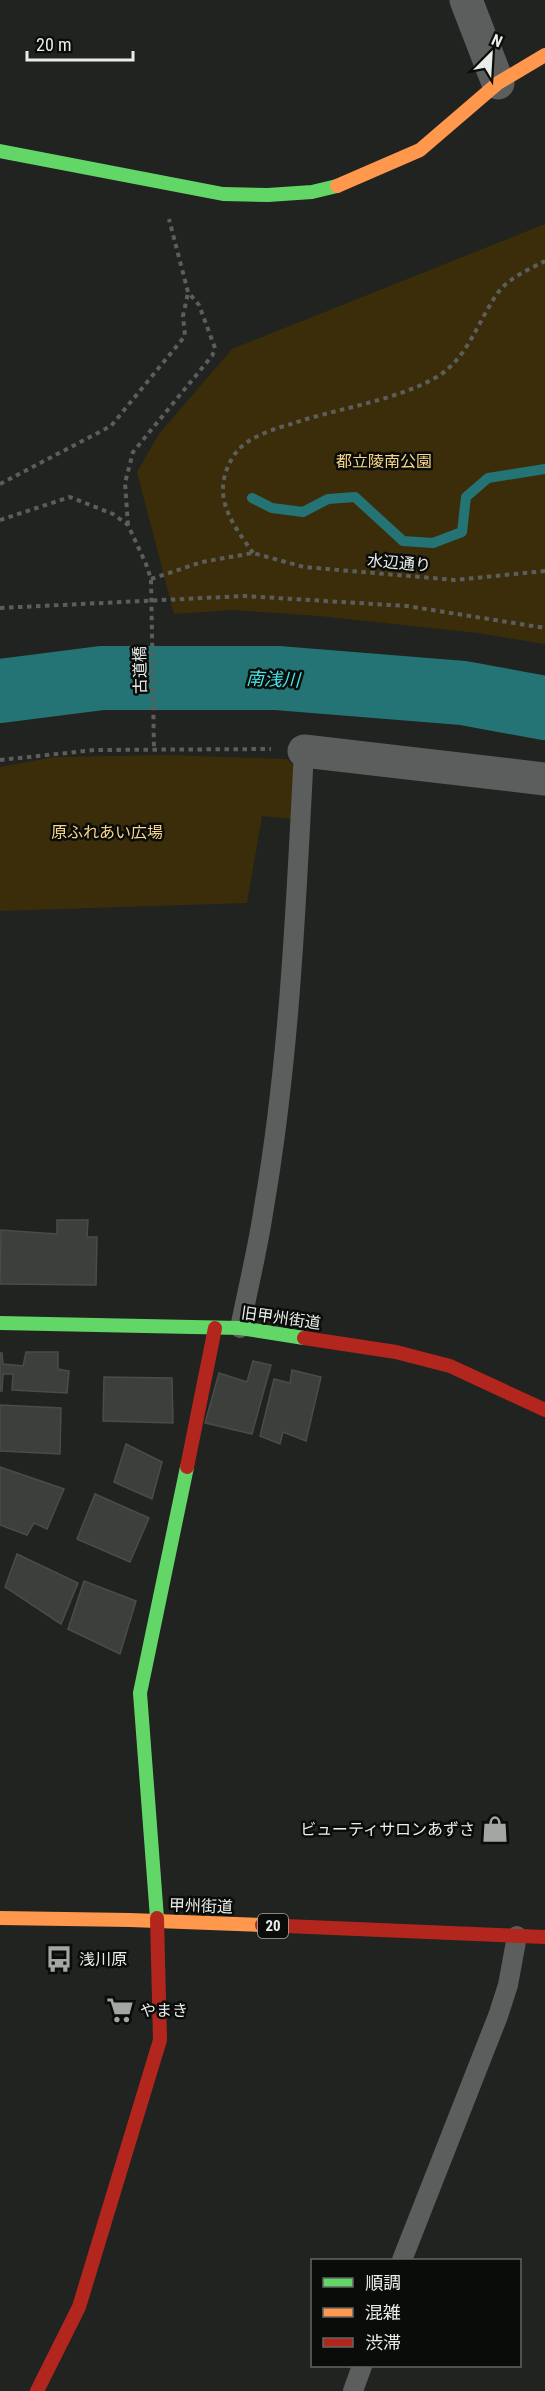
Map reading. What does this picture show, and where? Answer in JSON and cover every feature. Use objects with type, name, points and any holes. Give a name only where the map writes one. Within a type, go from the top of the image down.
[{"type":"main road","points":[[0,151],[224,194],[312,192],[337,186],[420,150],[498,82],[545,56]]},
{"type":"main road","name":"旧甲州街道","points":[[0,1323],[240,1328],[396,1352],[450,1366],[545,1410]]},
{"type":"main road","points":[[37,2391],[79,2307],[160,2040],[157,1921],[140,1693],[215,1328]]},
{"type":"main road","name":"甲州街道","points":[[0,1918],[157,1921],[545,1937]]},
{"type":"street","points":[[466,0],[498,82]]},
{"type":"street","points":[[304,751],[545,779]]},
{"type":"lane","points":[[240,1328],[264,1208],[282,1078],[296,922],[304,751]]},
{"type":"lane","points":[[402,2259],[498,2016],[508,1985],[516,1936]]},
{"type":"lane","points":[[353,2391],[362,2367]]},
{"type":"path","points":[[128,525],[125,483],[133,452],[212,356],[215,348],[199,305],[188,292],[163,198],[163,183]]},
{"type":"path","points":[[0,520],[70,497],[113,514],[128,525],[137,541],[151,579],[202,562],[253,553],[230,518],[223,489],[229,466],[238,450],[251,440],[273,430],[403,392],[437,377],[465,350],[498,293],[511,280],[545,261]]},
{"type":"path","points":[[0,484],[111,426],[185,336],[183,316],[188,292]]},
{"type":"path","name":"水辺通り","points":[[253,553],[304,567],[455,580],[545,571]]},
{"type":"path","name":"古道橋","points":[[151,579],[154,750]]},
{"type":"path","points":[[0,608],[244,596],[407,606],[545,628]]},
{"type":"path","points":[[0,760],[95,750],[229,748],[304,751]]},
{"type":"green space","name":"都立陵南公園","points":[[545,224],[545,644],[478,633],[319,616],[233,610],[174,614],[137,472],[159,434],[232,349]]},
{"type":"green space","name":"原ふれあい広場","points":[[168,755],[287,759],[295,767],[291,819],[262,816],[247,903],[0,911],[0,767],[54,757]]},
{"type":"building","points":[[57,1220],[88,1220],[87,1237],[97,1237],[96,1285],[0,1284],[1,1230],[57,1234]]},
{"type":"building","points":[[26,1352],[58,1352],[58,1369],[69,1371],[67,1393],[12,1390],[13,1374],[3,1374],[2,1391],[0,1391],[0,1353],[2,1353],[3,1364],[23,1366]]},
{"type":"building","points":[[253,1361],[271,1365],[252,1434],[205,1423],[219,1373],[247,1382]]},
{"type":"building","points":[[292,1370],[321,1377],[306,1441],[283,1432],[280,1444],[260,1436],[274,1379],[290,1383]]},
{"type":"building","points":[[104,1377],[172,1378],[173,1423],[103,1421]]},
{"type":"building","points":[[0,1405],[61,1408],[60,1454],[0,1451]]},
{"type":"building","points":[[126,1444],[162,1462],[152,1499],[114,1482]]},
{"type":"building","points":[[0,1467],[64,1489],[47,1529],[34,1523],[27,1535],[0,1525]]},
{"type":"building","points":[[95,1494],[149,1518],[130,1562],[77,1539]]},
{"type":"building","points":[[17,1554],[78,1583],[61,1624],[5,1587]]},
{"type":"building","points":[[84,1581],[136,1601],[120,1654],[68,1629]]},
{"type":"waterway","points":[[252,498],[272,508],[303,512],[328,499],[355,497],[403,541],[433,543],[462,532],[466,497],[488,478],[545,469]]},
{"type":"waterway","name":"南浅川","points":[[0,691],[102,678],[277,678],[463,693],[545,708]]},
{"type":"traffic: fast","points":[[0,151],[223,194],[268,195],[312,192],[337,186]]},
{"type":"traffic: fast","points":[[0,1323],[240,1328],[304,1338]]},
{"type":"traffic: fast","points":[[157,1918],[140,1693],[187,1467]]},
{"type":"traffic: slow","points":[[337,186],[420,150],[498,83],[545,55]]},
{"type":"traffic: slow","points":[[0,1918],[262,1925]]},
{"type":"traffic: jam","points":[[187,1467],[215,1328]]},
{"type":"traffic: jam","points":[[304,1338],[396,1352],[450,1366],[545,1410]]},
{"type":"traffic: jam","points":[[37,2391],[79,2307],[160,2040],[157,1918]]},
{"type":"traffic: jam","points":[[262,1925],[545,1937]]},
{"type":"place","name":"ビューティサロンあずさ","points":[[495,1829]]},
{"type":"place","name":"浅川原","points":[[59,1959]]},
{"type":"place","name":"やまき","points":[[120,2010]]}]
